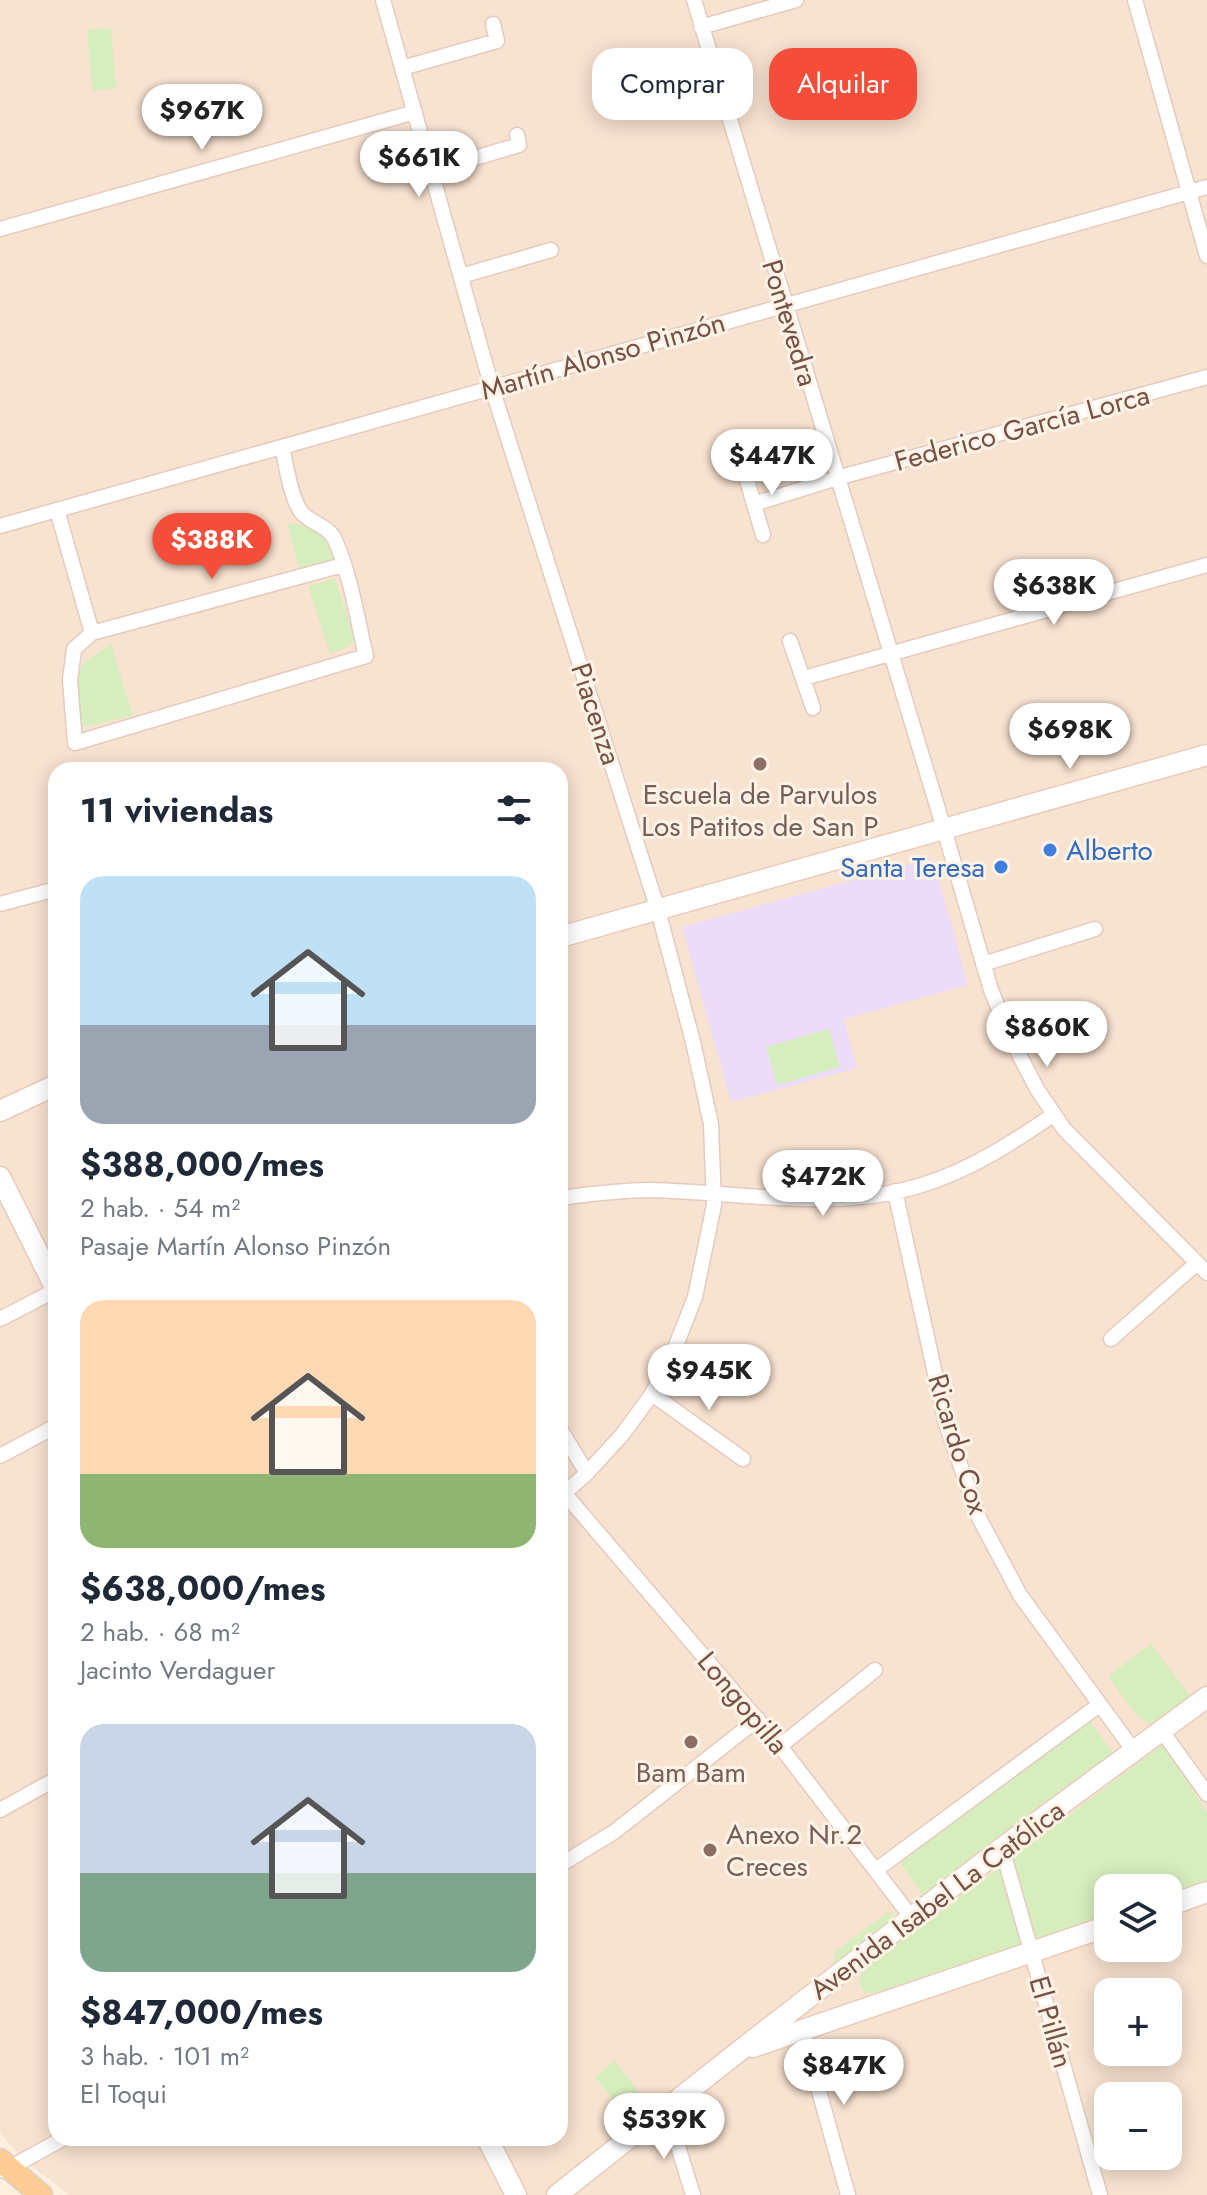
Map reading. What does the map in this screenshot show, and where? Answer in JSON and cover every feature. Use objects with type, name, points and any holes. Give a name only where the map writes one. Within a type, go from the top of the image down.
[{"type":"main road","points":[[3,2167],[41,2195]]},
{"type":"street","name":"Piacenza","points":[[383,0],[492,388],[658,910],[707,1101],[715,1194],[695,1297],[652,1394],[622,1435],[568,1491]]},
{"type":"street","name":"Pontevedra","points":[[694,0],[983,964],[1011,1039],[1064,1129],[1202,1268]]},
{"type":"street","points":[[701,27],[796,0]]},
{"type":"street","points":[[1135,0],[1207,256]]},
{"type":"street","points":[[402,68],[497,41],[493,24]]},
{"type":"street","points":[[0,229],[415,112]]},
{"type":"street","points":[[431,171],[519,145],[517,135]]},
{"type":"street","name":"Martín Alonso Pinzón","points":[[0,526],[1207,187]]},
{"type":"street","points":[[461,276],[551,250]]},
{"type":"street","name":"Federico García Lorca","points":[[754,504],[837,478],[1207,377]]},
{"type":"street","points":[[282,447],[301,512],[334,537],[343,565],[366,656],[75,743],[70,680],[74,649],[92,633],[343,565]]},
{"type":"street","points":[[744,470],[763,535]]},
{"type":"street","points":[[57,510],[92,633]]},
{"type":"street","points":[[804,678],[1207,565]]},
{"type":"street","points":[[790,641],[813,708]]},
{"type":"street","points":[[568,935],[1207,755]]},
{"type":"street","points":[[0,904],[48,891]]},
{"type":"street","points":[[983,964],[1095,929]]},
{"type":"street","points":[[0,1111],[48,1089]]},
{"type":"street","points":[[568,1197],[650,1190],[808,1199],[895,1191],[960,1171],[995,1154],[1053,1115]]},
{"type":"street","points":[[0,1177],[48,1273]]},
{"type":"street","name":"Ricardo Cox","points":[[895,1191],[946,1424],[966,1486],[992,1545],[1020,1595],[1134,1751]]},
{"type":"street","points":[[1111,1339],[1202,1268]]},
{"type":"street","points":[[0,1319],[48,1293]]},
{"type":"street","points":[[652,1394],[743,1459]]},
{"type":"street","points":[[0,1456],[48,1430]]},
{"type":"street","points":[[568,1442],[587,1473]]},
{"type":"street","name":"Longopilla","points":[[568,1502],[758,1719],[912,1918]]},
{"type":"street","points":[[780,1746],[875,1670]]},
{"type":"street","name":"Avenida Isabel La Católica","points":[[557,2195],[1002,1848],[1207,1697]]},
{"type":"street","points":[[876,1870],[1099,1705]]},
{"type":"street","points":[[568,1860],[614,1832],[758,1719]]},
{"type":"street","points":[[1162,1731],[1207,1794]]},
{"type":"street","points":[[0,1810],[48,1783]]},
{"type":"street","name":"El Pillán","points":[[1002,1848],[1100,2195]]},
{"type":"street","points":[[1182,1901],[1207,1892]]},
{"type":"street","points":[[738,2052],[1094,1931]]},
{"type":"street","points":[[802,2030],[848,2195]]},
{"type":"street","points":[[659,2114],[674,2133],[693,2195]]},
{"type":"street","points":[[3,2167],[48,2146]]},
{"type":"street","points":[[491,2146],[516,2195]]},
{"type":"shaded area","points":[[0,0],[1207,0],[1207,2195],[70,2195],[24,2160],[0,2133]]},
{"type":"shaded area","points":[[933,858],[968,985],[844,1019],[857,1068],[731,1102],[682,927]]},
{"type":"green space","points":[[111,28],[116,88],[93,91],[87,30]]},
{"type":"green space","points":[[287,523],[307,526],[319,532],[334,562],[300,572]]},
{"type":"green space","points":[[335,578],[355,640],[345,648],[330,653],[308,586]]},
{"type":"green space","points":[[111,644],[133,716],[82,727],[76,682],[83,663]]},
{"type":"green space","points":[[829,1029],[840,1067],[777,1085],[766,1047]]},
{"type":"green space","points":[[1151,1644],[1190,1696],[1150,1724],[1136,1715],[1108,1676]]},
{"type":"green space","points":[[1089,1720],[1114,1754],[924,1897],[898,1859]]},
{"type":"green space","points":[[1163,1744],[1207,1813],[1207,1882],[1182,1890],[1182,1874],[1094,1874],[1094,1920],[877,1992],[866,1993],[861,1987],[863,1970]]},
{"type":"green space","points":[[889,1911],[896,1919],[834,1964],[835,1952]]},
{"type":"green space","points":[[614,2061],[639,2092],[620,2108],[595,2077]]},
{"type":"place","name":"Escuela de Parvulos Los Patitos de San P","points":[[760,764]]},
{"type":"place","name":"Alberto","points":[[1050,850]]},
{"type":"place","name":"Santa Teresa","points":[[1001,867]]},
{"type":"place","name":"Bam Bam","points":[[691,1742]]},
{"type":"place","name":"Anexo Nr.2 Creces","points":[[710,1850]]}]
